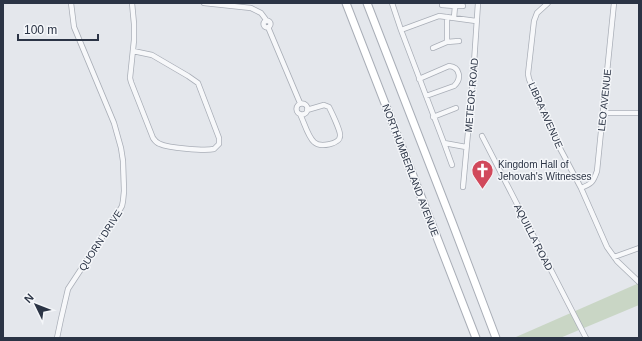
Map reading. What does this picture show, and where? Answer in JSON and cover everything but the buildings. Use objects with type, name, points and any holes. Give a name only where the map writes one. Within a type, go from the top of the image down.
[{"type":"main road","name":"NORTHUMBERLAND AVENUE","points":[[346,3],[476,338]]},
{"type":"main road","name":"NORTHUMBERLAND AVENUE","points":[[367,3],[496,338]]},
{"type":"street","name":"QUORN DRIVE","points":[[57,338],[68,289],[122,206],[124,191],[123,161],[118,135],[74,27],[71,3]]},
{"type":"street","points":[[132,3],[134,24],[130,82],[155,141],[165,146],[204,150],[214,149],[218,144],[219,138],[198,83],[152,55],[133,51]]},
{"type":"street","points":[[204,3],[247,8],[261,13],[270,24],[268,27],[300,103],[305,104],[307,110]]},
{"type":"street","points":[[392,3],[452,165]]},
{"type":"street","name":"METEOR ROAD","points":[[463,187],[478,3]]},
{"type":"street","name":"LIBRA AVENUE","points":[[548,3],[537,13],[534,21],[528,74],[554,137],[580,188],[607,247],[614,258],[639,282]]},
{"type":"street","name":"LEO AVENUE","points":[[580,188],[591,183],[596,171],[614,3]]},
{"type":"street","points":[[442,5],[462,6]]},
{"type":"street","points":[[454,18],[455,6]]},
{"type":"street","points":[[401,30],[439,16],[476,21]]},
{"type":"street","points":[[447,17],[447,42]]},
{"type":"street","points":[[433,48],[447,42],[459,41]]},
{"type":"street","points":[[419,79],[449,66],[456,70],[459,80],[454,86],[426,96]]},
{"type":"street","points":[[300,103],[297,106],[297,112],[300,114],[310,137],[315,143],[321,146],[339,139],[340,134],[329,107],[324,105],[307,110],[303,114],[300,114]]},
{"type":"street","points":[[434,117],[456,108]]},
{"type":"street","points":[[603,113],[639,113]]},
{"type":"street","name":"AQUILLA ROAD","points":[[482,136],[586,338]]},
{"type":"street","points":[[444,143],[466,147]]},
{"type":"street","points":[[614,258],[639,248]]},
{"type":"green space","points":[[639,283],[639,305],[560,338],[516,337]]},
{"type":"place","name":"Kingdom Hall of Jehovah's Witnesses","points":[[483,190]]}]
